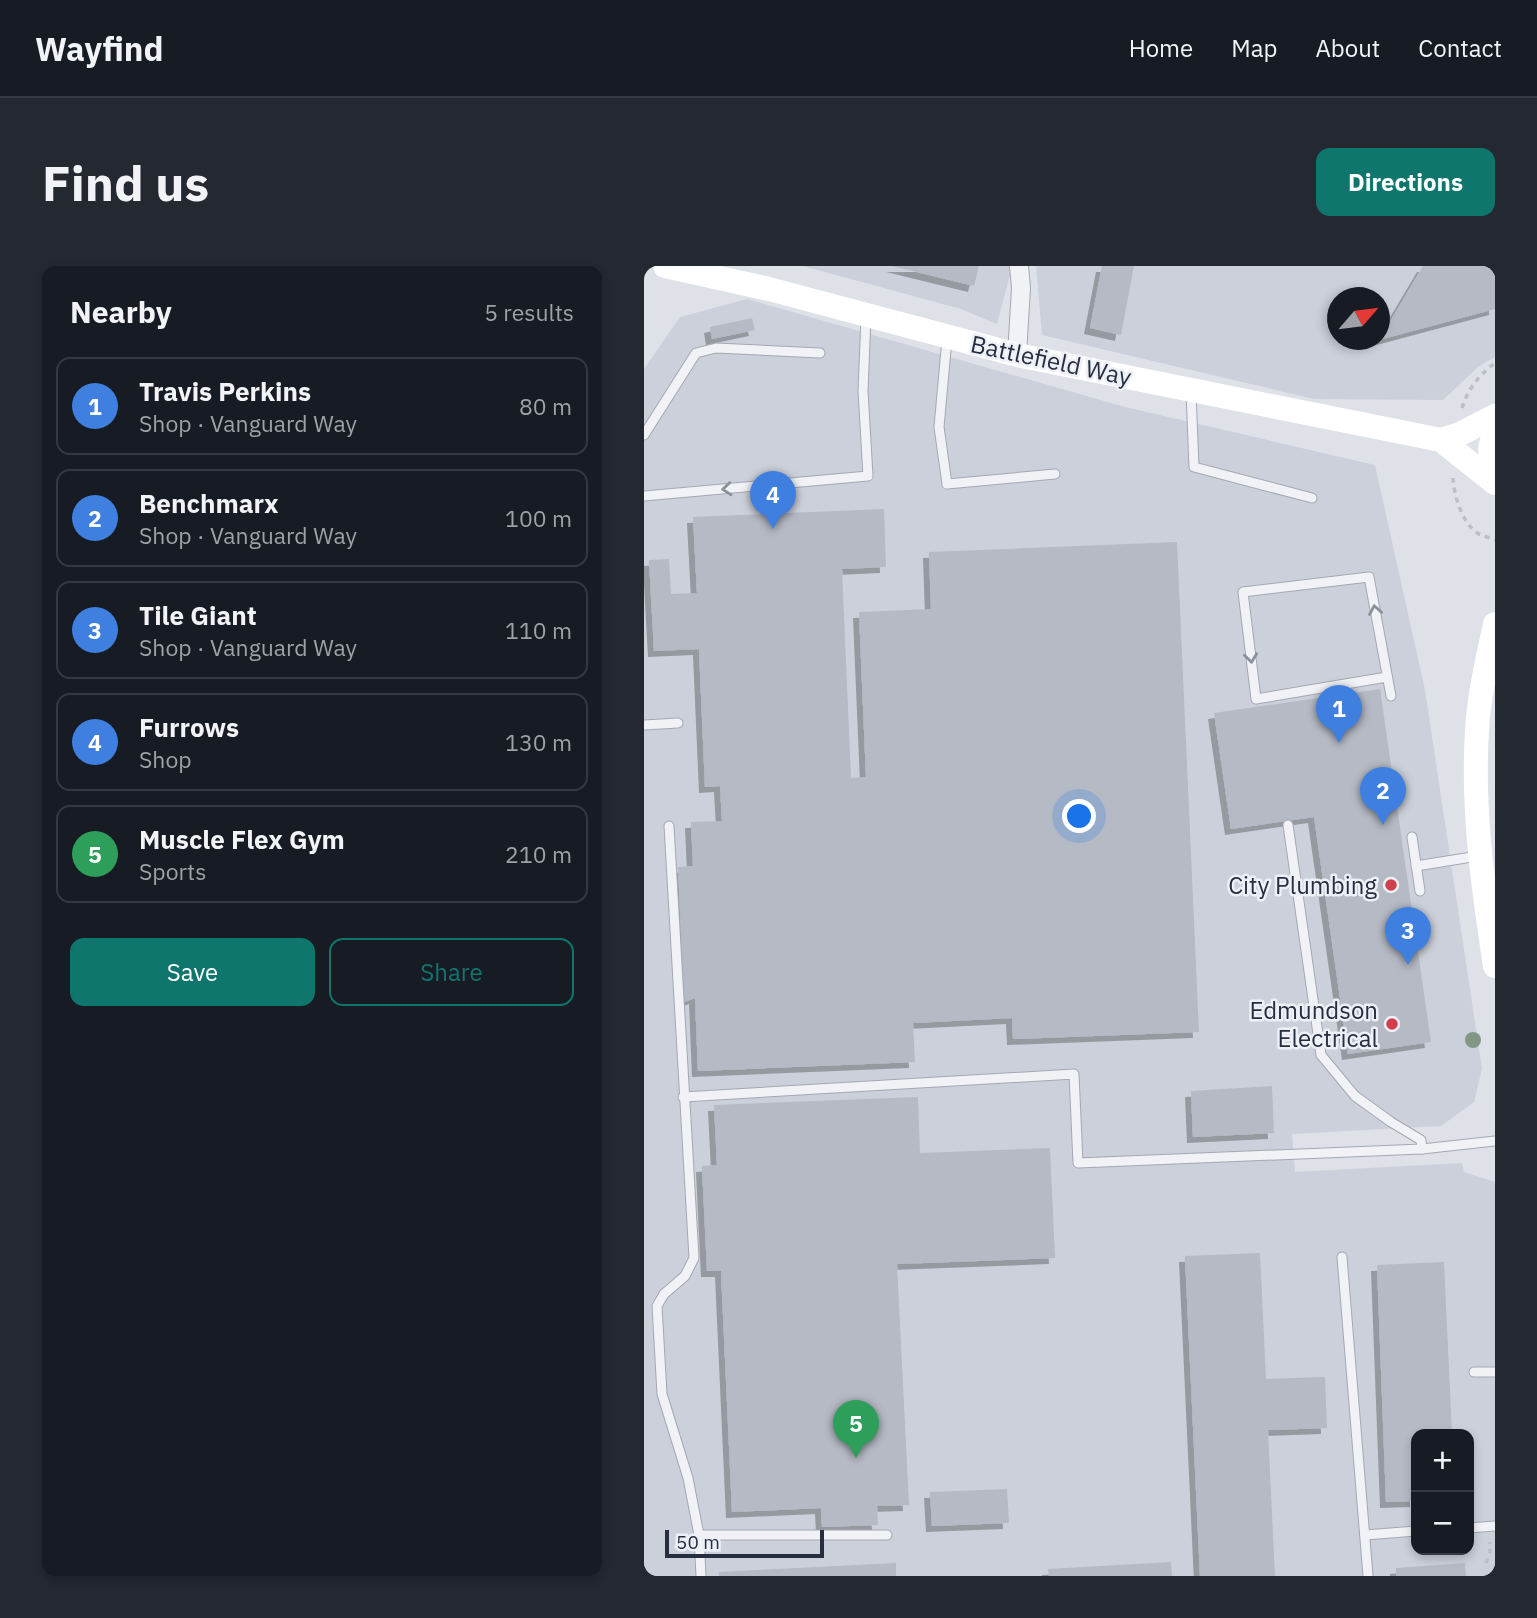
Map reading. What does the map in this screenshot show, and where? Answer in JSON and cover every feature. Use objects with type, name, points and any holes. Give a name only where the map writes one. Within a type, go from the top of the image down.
[{"type":"street","name":"Battlefield Way","points":[[664,266],[769,289],[1017,355],[1441,440],[1495,483]]},
{"type":"street","points":[[1017,355],[1021,288],[1019,266]]},
{"type":"street","points":[[1441,440],[1460,434],[1495,416]]},
{"type":"street","points":[[1495,428],[1490,449],[1495,475]]},
{"type":"street","points":[[1495,624],[1485,668],[1477,728],[1475,794],[1478,856],[1495,966]]},
{"type":"lane","points":[[644,496],[869,476],[863,391],[866,315]]},
{"type":"lane","points":[[947,338],[939,427],[947,484],[1055,474]]},
{"type":"lane","points":[[644,435],[696,353],[716,348],[820,353]]},
{"type":"lane","points":[[1191,390],[1194,467],[1312,498]]},
{"type":"lane","points":[[1387,677],[1256,699],[1243,592],[1369,577],[1391,696]]},
{"type":"lane","points":[[644,724],[678,723]]},
{"type":"lane","points":[[1289,825],[1321,1055],[1356,1096],[1421,1140],[1422,1149]]},
{"type":"lane","points":[[669,826],[694,1258],[685,1276],[664,1294],[657,1306],[659,1353],[662,1394],[688,1478],[699,1535],[701,1576]]},
{"type":"lane","points":[[1412,837],[1420,891]]},
{"type":"lane","points":[[1416,866],[1478,856]]},
{"type":"lane","points":[[683,1097],[1074,1074],[1078,1163],[1422,1149],[1495,1141]]},
{"type":"lane","points":[[1342,1257],[1368,1576]]},
{"type":"lane","points":[[1474,1372],[1495,1372]]},
{"type":"lane","points":[[1474,1528],[1492,1526]]},
{"type":"lane","points":[[1365,1535],[1411,1531]]},
{"type":"lane","points":[[699,1535],[887,1535]]},
{"type":"path","points":[[1462,408],[1468,391],[1483,372],[1495,363]]},
{"type":"path","points":[[1453,472],[1454,491],[1463,514],[1477,533],[1495,540]]},
{"type":"path","points":[[1486,1563],[1490,1552],[1492,1526]]},
{"type":"shaded area","points":[[803,266],[1009,266],[1010,275],[997,324],[961,309]]},
{"type":"shaded area","points":[[1036,266],[1495,266],[1495,357],[1478,367],[1443,400],[1314,399],[1042,335]]},
{"type":"shaded area","points":[[747,299],[1125,407],[1375,465],[1425,690],[1482,1069],[1474,1102],[1441,1126],[1292,1134],[1295,1172],[1462,1163],[1464,1172],[1495,1182],[1495,1576],[644,1576],[644,369],[680,317]]},
{"type":"building","points":[[892,266],[979,266],[974,286]]},
{"type":"building","points":[[1102,266],[1134,266],[1121,335],[1090,328]]},
{"type":"building","points":[[1423,266],[1495,266],[1495,309],[1390,337],[1390,322]]},
{"type":"building","points":[[752,318],[755,330],[712,339],[710,327]]},
{"type":"building","points":[[884,509],[886,567],[842,569],[851,778],[866,777],[859,612],[931,609],[929,552],[1177,542],[1199,1032],[1013,1039],[1012,1018],[913,1023],[915,1062],[698,1071],[695,998],[684,1002],[678,867],[693,866],[691,822],[722,821],[720,786],[705,787],[699,649],[654,651],[649,560],[669,559],[671,594],[697,593],[693,517]]},
{"type":"building","points":[[1380,689],[1431,1042],[1348,1054],[1314,817],[1231,829],[1214,713]]},
{"type":"building","points":[[1272,1086],[1274,1133],[1193,1137],[1191,1091]]},
{"type":"building","points":[[918,1097],[920,1153],[1050,1148],[1055,1258],[897,1264],[909,1505],[877,1506],[878,1525],[822,1527],[821,1508],[732,1512],[721,1271],[707,1271],[702,1166],[717,1165],[714,1105]]},
{"type":"building","points":[[1260,1253],[1266,1379],[1325,1377],[1327,1428],[1268,1430],[1275,1576],[1200,1576],[1185,1256]]},
{"type":"building","points":[[1444,1262],[1452,1429],[1411,1429],[1411,1501],[1386,1502],[1377,1265]]},
{"type":"building","points":[[1007,1489],[1009,1523],[932,1526],[930,1492]]},
{"type":"building","points":[[1171,1562],[1172,1576],[1049,1576],[1048,1569]]},
{"type":"building","points":[[896,1563],[896,1576],[719,1576],[719,1572]]},
{"type":"building","points":[[1465,1563],[1466,1576],[1396,1576],[1396,1568]]},
{"type":"place","name":"Furrows","points":[[773,529]]},
{"type":"place","name":"Travis Perkins","points":[[1339,743]]},
{"type":"place","name":"Benchmarx","points":[[1383,825]]},
{"type":"place","name":"City Plumbing","points":[[1391,885]]},
{"type":"place","name":"Tile Giant","points":[[1408,965]]},
{"type":"place","name":"Edmundson Electrical","points":[[1392,1024]]},
{"type":"place","name":"Muscle Flex Gym","points":[[856,1458]]}]
